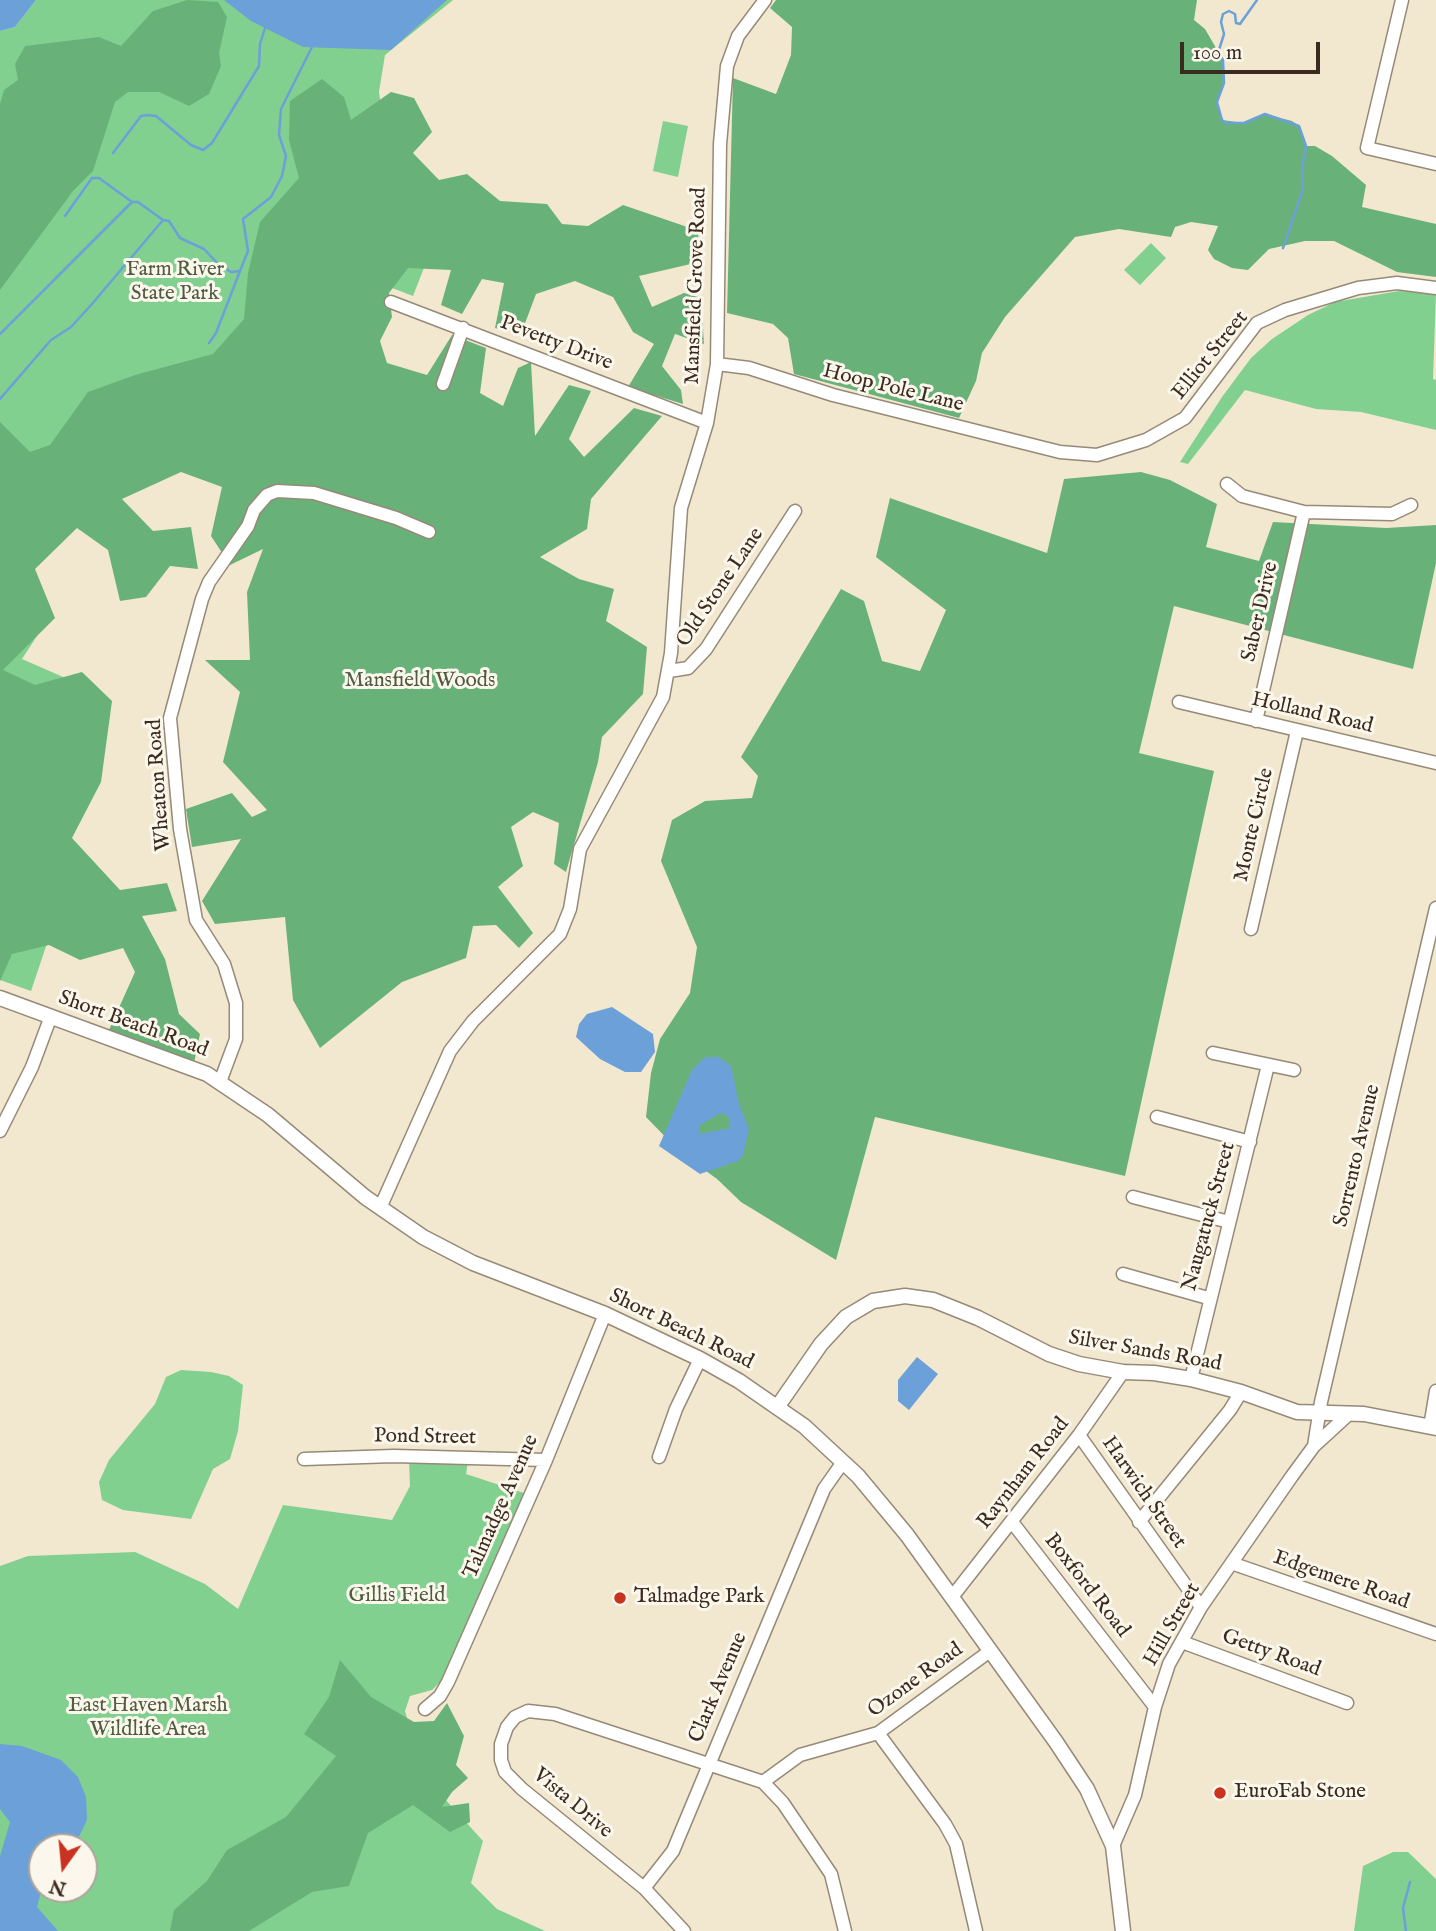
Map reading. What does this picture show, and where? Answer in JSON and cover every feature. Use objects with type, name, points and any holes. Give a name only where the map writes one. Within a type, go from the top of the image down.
[{"type":"main road","name":"Short Beach Road","points":[[0,998],[172,1059],[220,1082],[268,1115],[380,1209],[473,1263],[605,1314],[700,1359],[778,1406],[844,1462],[907,1535],[1087,1789],[1113,1846],[1123,1931]]},
{"type":"main road","name":"Silver Sands Road","points":[[778,1406],[832,1330],[859,1308],[892,1297],[933,1300],[1000,1327],[1064,1360],[1123,1372],[1191,1378],[1241,1392],[1288,1410],[1350,1413],[1433,1427]]},
{"type":"street","name":"Mansfield Grove Road","points":[[380,1209],[450,1051],[473,1021],[560,934],[570,909],[580,849],[655,713],[669,671],[677,528],[685,489],[707,423],[717,364],[720,144],[726,75],[733,46],[765,0]]},
{"type":"street","points":[[1402,0],[1367,149],[1436,164]]},
{"type":"street","name":"Elliot Street","points":[[1060,452],[1097,455],[1166,431],[1185,418],[1258,323],[1285,310],[1335,294],[1382,284],[1436,288]]},
{"type":"street","name":"Pevetty Drive","points":[[391,302],[707,423]]},
{"type":"street","points":[[443,384],[463,328]]},
{"type":"street","name":"Hoop Pole Lane","points":[[717,364],[749,368],[833,395],[1060,452]]},
{"type":"street","points":[[1227,484],[1242,496],[1304,512],[1392,514],[1410,505]]},
{"type":"street","name":"Wheaton Road","points":[[220,1082],[236,1039],[236,1003],[232,982],[224,964],[196,920],[180,829],[170,718],[202,599],[209,582],[248,526],[254,510],[267,495],[277,491],[314,493],[396,518],[429,532]]},
{"type":"street","name":"Old Stone Lane","points":[[669,671],[688,668],[706,649],[794,512]]},
{"type":"street","name":"Saber Drive","points":[[1256,720],[1304,512]]},
{"type":"street","name":"Holland Road","points":[[1179,702],[1436,763]]},
{"type":"street","name":"Monte Circle","points":[[1251,929],[1297,731]]},
{"type":"street","name":"Sorrento Avenue","points":[[1320,1413],[1436,908]]},
{"type":"street","points":[[0,1131],[32,1067],[51,1016]]},
{"type":"street","points":[[1213,1053],[1294,1070]]},
{"type":"street","name":"Naugatuck Street","points":[[1191,1378],[1208,1298],[1268,1065]]},
{"type":"street","points":[[1157,1117],[1250,1142]]},
{"type":"street","points":[[1133,1197],[1229,1222]]},
{"type":"street","points":[[1123,1274],[1208,1298]]},
{"type":"street","name":"Talmadge Avenue","points":[[425,1709],[440,1696],[448,1682],[546,1460],[605,1314]]},
{"type":"street","points":[[659,1457],[676,1409],[700,1359]]},
{"type":"street","name":"Raynham Road","points":[[952,1597],[1079,1436],[1123,1372]]},
{"type":"street","points":[[1433,1427],[1436,1391]]},
{"type":"street","points":[[1139,1522],[1230,1410],[1241,1392]]},
{"type":"street","name":"Hill Street","points":[[1314,1446],[1320,1413]]},
{"type":"street","name":"Hill Street","points":[[1113,1846],[1126,1823],[1135,1795],[1155,1707],[1169,1664],[1201,1607],[1234,1564],[1314,1446],[1350,1413]]},
{"type":"street","name":"Harwich Street","points":[[1079,1436],[1201,1607]]},
{"type":"street","name":"Pond Street","points":[[304,1459],[394,1456],[546,1460]]},
{"type":"street","name":"Clark Avenue","points":[[643,1888],[673,1851],[824,1489],[844,1462]]},
{"type":"street","name":"Boxford Road","points":[[1012,1521],[1155,1707]]},
{"type":"street","name":"Edgemere Road","points":[[1234,1564],[1436,1634]]},
{"type":"street","name":"Getty Road","points":[[1182,1642],[1348,1703]]},
{"type":"street","name":"Ozone Road","points":[[763,1782],[800,1755],[878,1733],[990,1651]]},
{"type":"street","name":"Vista Drive","points":[[684,1931],[643,1888],[522,1789],[505,1772],[500,1752],[507,1727],[521,1713],[540,1710],[708,1763]]},
{"type":"street","points":[[878,1733],[956,1843],[976,1931]]},
{"type":"street","points":[[708,1763],[763,1782],[783,1803],[831,1874],[845,1931]]},
{"type":"green space","name":"Farm River State Park","points":[[36,0],[453,0],[385,55],[379,92],[382,114],[438,232],[413,296],[379,283],[194,458],[41,527],[23,565],[46,622],[22,659],[70,680],[67,778],[72,869],[31,991],[0,980],[0,31],[15,27]]},
{"type":"green space","points":[[187,0],[218,2],[227,17],[219,53],[221,66],[209,94],[189,106],[159,92],[128,92],[115,102],[93,171],[73,191],[0,290],[0,104],[4,90],[18,80],[15,64],[25,46],[99,37],[121,46],[153,11]]},
{"type":"green space","points":[[776,0],[1197,0],[1194,20],[1205,29],[1223,60],[1224,83],[1217,102],[1222,120],[1244,123],[1265,114],[1292,121],[1299,126],[1306,146],[1315,146],[1332,156],[1366,185],[1362,207],[1436,224],[1436,277],[1397,272],[1334,241],[1305,241],[1269,249],[1248,270],[1232,268],[1214,259],[1208,250],[1218,226],[1191,222],[1175,227],[1171,237],[1119,229],[1075,237],[1005,317],[982,353],[976,381],[959,418],[794,374],[788,338],[773,324],[727,313],[733,78],[776,94],[791,55],[792,27],[770,8]]},
{"type":"green space","name":"Mansfield Woods","points":[[322,79],[344,97],[351,120],[391,92],[414,98],[432,132],[413,153],[439,180],[467,174],[500,201],[547,204],[562,224],[588,226],[623,205],[699,231],[695,263],[639,276],[652,307],[684,293],[701,298],[704,344],[675,334],[662,366],[681,390],[683,404],[628,387],[654,344],[633,332],[613,297],[575,281],[536,294],[521,334],[495,328],[504,283],[482,279],[462,314],[441,305],[451,270],[408,268],[389,293],[392,317],[380,341],[387,363],[427,375],[452,335],[486,348],[480,393],[503,406],[518,368],[531,362],[535,436],[569,385],[591,391],[569,439],[584,457],[634,408],[662,416],[591,499],[587,529],[540,557],[579,579],[614,589],[606,621],[647,647],[643,694],[602,737],[598,762],[566,872],[554,864],[559,823],[533,812],[511,827],[523,866],[498,887],[533,933],[519,948],[496,925],[473,926],[466,958],[402,982],[320,1048],[293,1000],[285,917],[215,924],[202,901],[241,839],[192,847],[186,809],[232,793],[252,817],[267,810],[223,762],[240,692],[205,660],[250,660],[247,592],[263,549],[230,565],[211,536],[222,487],[181,472],[122,499],[153,531],[191,527],[198,569],[170,566],[146,597],[120,601],[108,550],[77,528],[35,569],[55,618],[3,670],[35,685],[82,672],[112,701],[101,782],[72,838],[120,890],[167,883],[177,911],[142,916],[165,959],[179,1014],[200,1034],[194,1063],[109,1030],[135,972],[123,948],[80,960],[49,945],[12,954],[0,981],[0,422],[30,452],[50,445],[88,392],[135,375],[213,354],[244,319],[248,273],[260,222],[299,178],[289,140],[290,101]]},
{"type":"green space","points":[[663,121],[688,126],[678,177],[653,171]]},
{"type":"green space","points":[[1151,243],[1166,258],[1140,285],[1124,270]]},
{"type":"green space","points":[[1399,291],[1436,293],[1433,379],[1436,380],[1436,430],[1361,412],[1316,409],[1245,390],[1188,464],[1180,462],[1251,358],[1272,339],[1308,315],[1335,302]]},
{"type":"green space","points":[[1141,472],[1170,480],[1217,504],[1206,547],[1259,561],[1273,522],[1386,528],[1436,525],[1436,563],[1413,669],[1174,606],[1139,753],[1214,771],[1125,1176],[875,1117],[836,1260],[741,1202],[717,1179],[680,1152],[646,1117],[651,1073],[660,1039],[690,993],[697,947],[661,861],[672,820],[705,801],[752,798],[758,776],[741,757],[841,589],[864,601],[882,661],[920,671],[946,610],[876,557],[890,498],[1047,553],[1064,479]]},
{"type":"green space","points":[[181,1370],[229,1376],[243,1385],[238,1431],[230,1459],[213,1469],[191,1519],[123,1510],[102,1500],[99,1482],[109,1460],[155,1404],[166,1377]]},
{"type":"green space","points":[[409,1461],[468,1462],[466,1474],[524,1493],[442,1680],[432,1690],[410,1696],[405,1711],[424,1776],[483,1841],[471,1883],[497,1909],[545,1931],[0,1931],[0,1566],[28,1556],[135,1552],[205,1584],[238,1609],[283,1505],[392,1520],[410,1486]]},
{"type":"green space","points":[[340,1660],[371,1697],[414,1722],[434,1721],[447,1703],[464,1736],[456,1765],[468,1778],[452,1792],[442,1807],[469,1803],[470,1822],[450,1832],[413,1805],[368,1833],[349,1886],[312,1892],[249,1931],[170,1931],[174,1910],[207,1881],[227,1850],[286,1817],[336,1756],[304,1734],[329,1697]]},
{"type":"green space","points":[[1393,1852],[1408,1852],[1436,1879],[1436,1931],[1354,1931],[1363,1866]]},
{"type":"water","points":[[0,0],[36,0],[15,27],[0,31]]},
{"type":"water","points":[[224,0],[447,0],[391,50],[303,47],[251,21]]},
{"type":"water","points":[[612,1007],[653,1034],[655,1052],[641,1072],[625,1072],[600,1059],[576,1037],[579,1024],[587,1014]]},
{"type":"water","points":[[705,1057],[719,1057],[731,1066],[739,1104],[749,1129],[743,1155],[738,1161],[700,1174],[659,1146],[692,1070]],"holes":[[[721,1113],[730,1118],[730,1128],[699,1134],[700,1125]]]},
{"type":"water","points":[[917,1357],[938,1374],[909,1410],[898,1401],[898,1380]]},
{"type":"water","points":[[0,1744],[22,1746],[61,1760],[78,1777],[86,1797],[87,1820],[81,1833],[28,1833],[28,1903],[38,1903],[37,1907],[58,1931],[0,1931],[0,1856],[10,1822],[0,1809]]},
{"type":"waterway","points":[[1257,0],[1240,24],[1236,23],[1235,14],[1229,11],[1223,14],[1221,22],[1224,34],[1218,53],[1223,60],[1224,83],[1217,102],[1222,120],[1226,123],[1244,123],[1265,114],[1299,126],[1306,146],[1302,169],[1303,189],[1283,248]]},
{"type":"waterway","points":[[113,153],[141,116],[147,115],[156,116],[191,145],[203,150],[212,143],[259,66],[260,44],[265,28]]},
{"type":"waterway","points":[[0,399],[51,340],[71,327],[92,304],[163,220],[169,221],[180,238],[204,249],[217,263],[231,272],[240,271],[248,251],[243,219],[271,197],[282,176],[286,156],[279,135],[281,109],[312,47]]},
{"type":"waterway","points":[[65,216],[92,178],[99,178],[132,202]]},
{"type":"waterway","points":[[0,334],[132,202],[138,202],[163,220]]},
{"type":"waterway","points":[[209,343],[216,333],[240,271]]},
{"type":"waterway","points":[[1406,1931],[1403,1908],[1410,1882]]},
{"type":"place","name":"Talmadge Park","points":[[620,1598]]},
{"type":"place","name":"EuroFab Stone","points":[[1220,1793]]},
{"type":"park label","name":"Gillis Field","points":[[397,1597]]},
{"type":"park label","name":"East Haven Marsh Wildlife Area","points":[[148,1719]]}]
